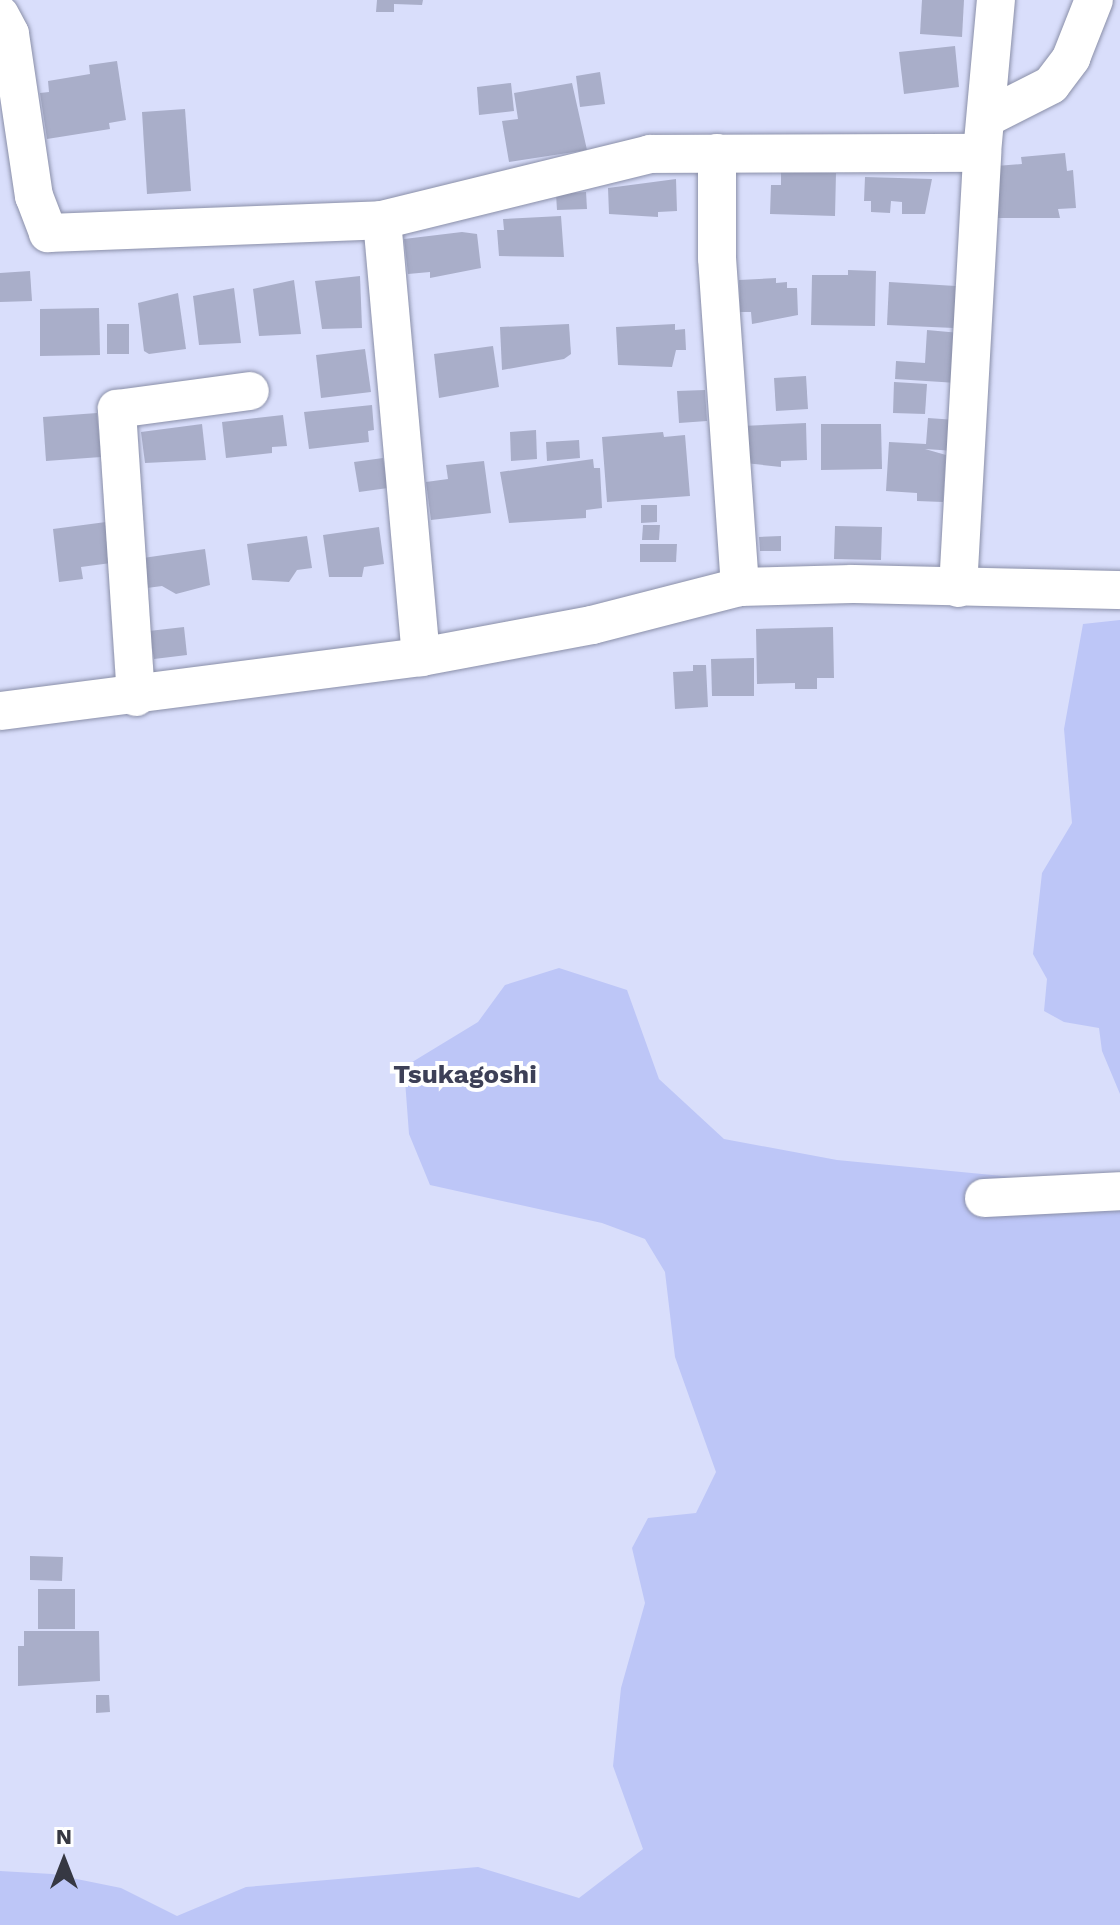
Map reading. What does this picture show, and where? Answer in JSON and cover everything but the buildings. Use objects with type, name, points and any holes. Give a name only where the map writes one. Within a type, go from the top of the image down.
[{"type":"street","points":[[958,588],[984,136],[996,0]]},
{"type":"street","points":[[0,15],[10,34],[34,196],[48,233],[382,220],[477,201],[587,166],[650,154],[717,153],[984,136],[1051,85],[1071,58],[1094,0]]},
{"type":"street","points":[[717,153],[717,258],[740,587]]},
{"type":"street","points":[[382,220],[421,657]]},
{"type":"street","points":[[136,697],[117,409],[250,391]]},
{"type":"street","points":[[0,711],[136,697],[421,657],[592,625],[740,587],[1120,590]]},
{"type":"street","points":[[984,1198],[1120,1191]]},
{"type":"shaded area","points":[[1120,620],[1120,1094],[1102,1051],[1099,1028],[1064,1022],[1044,1011],[1047,979],[1033,954],[1042,873],[1072,823],[1064,729],[1083,624]]},
{"type":"shaded area","points":[[559,968],[627,990],[659,1079],[724,1139],[837,1160],[1043,1180],[1120,1197],[1120,1925],[0,1925],[0,1871],[52,1874],[121,1888],[177,1916],[246,1887],[478,1867],[579,1898],[643,1849],[613,1766],[621,1688],[645,1603],[632,1548],[648,1518],[696,1513],[716,1472],[675,1357],[665,1272],[645,1239],[602,1223],[430,1185],[409,1134],[404,1067],[478,1022],[505,985]]},
{"type":"district","name":"Tsukagoshi","points":[[465,1075]]}]
